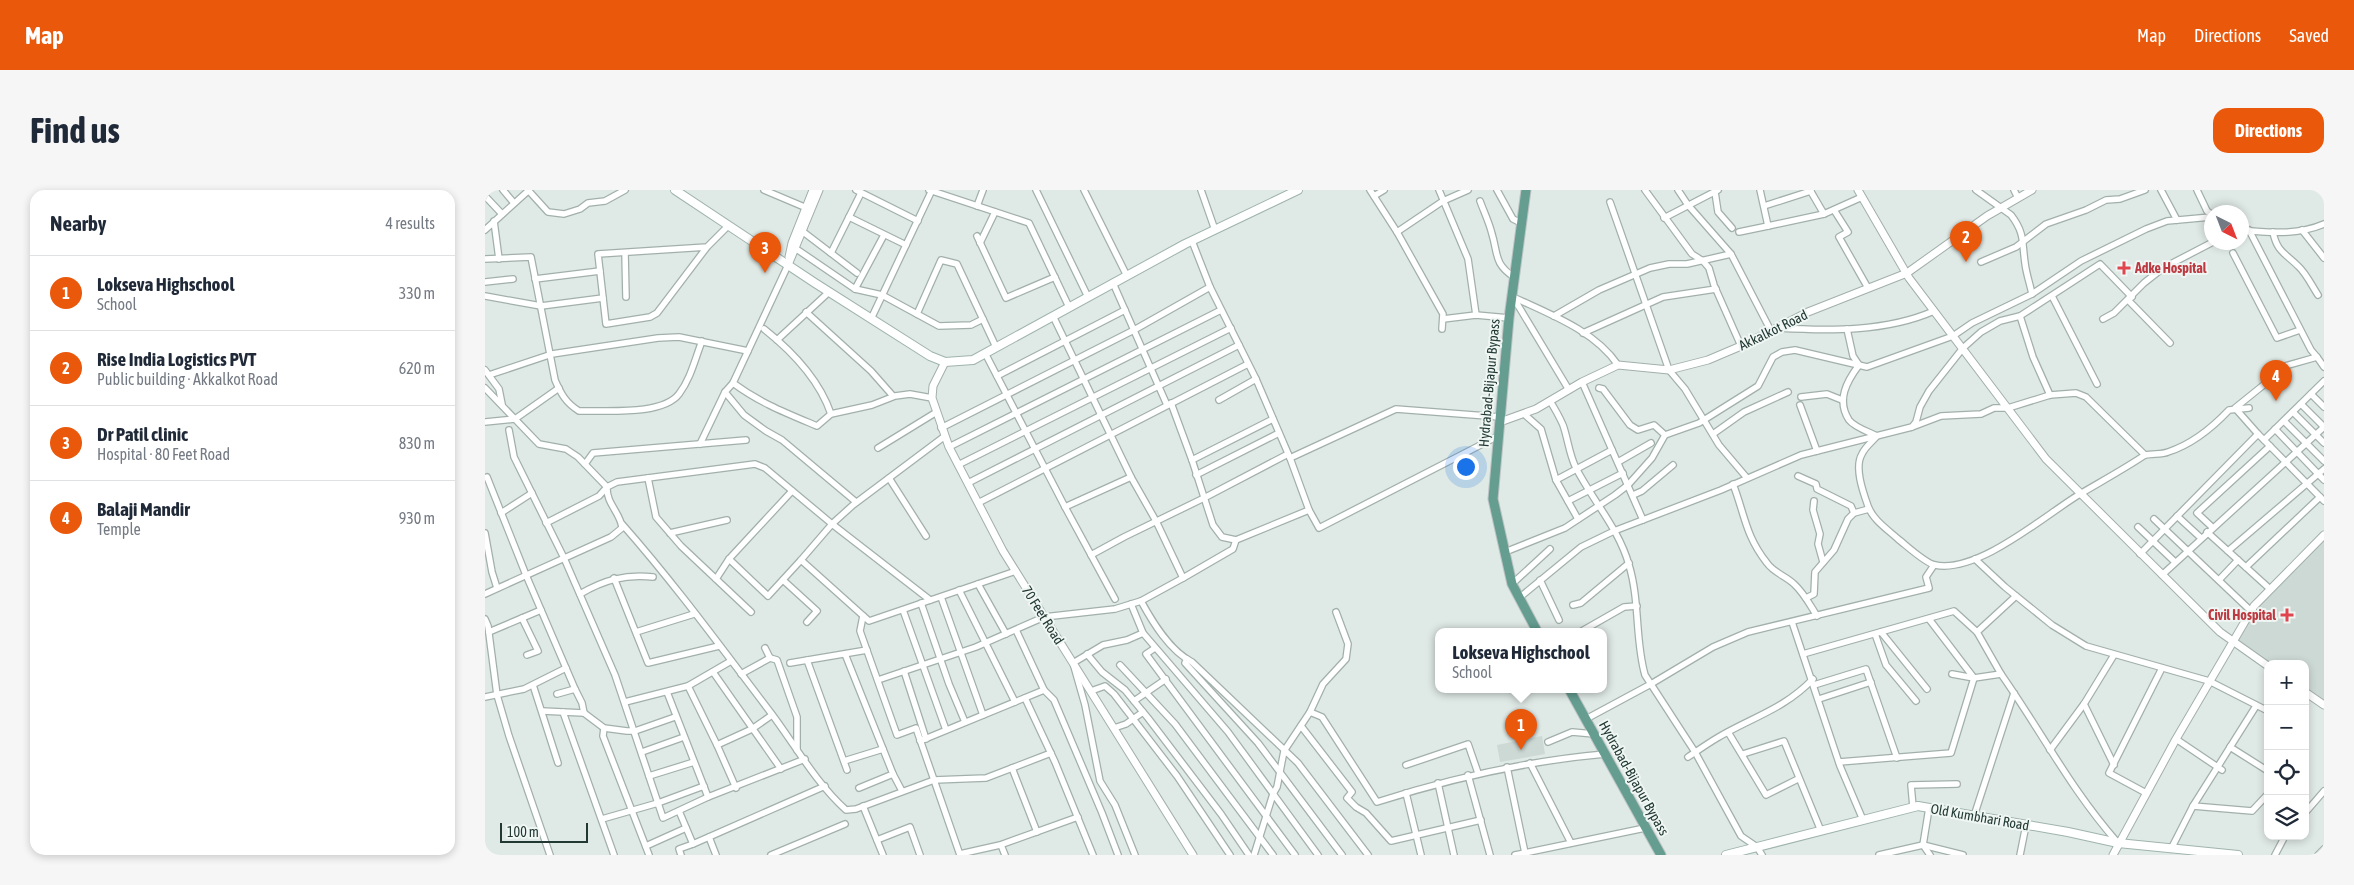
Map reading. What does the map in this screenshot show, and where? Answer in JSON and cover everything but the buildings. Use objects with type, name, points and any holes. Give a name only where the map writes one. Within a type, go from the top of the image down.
[{"type":"main road","points":[[675,190],[728,226],[788,262],[829,292],[930,356],[945,362],[973,360],[1192,241],[1298,190]]},
{"type":"main road","name":"Hydrabad-Bijapur Bypass","points":[[1526,190],[1511,296],[1493,499],[1512,584],[1535,628]]},
{"type":"main road","name":"Hydrabad-Bijapur Bypass","points":[[1571,693],[1661,855]]},
{"type":"main road","name":"Old Kumbhari Road","points":[[1726,855],[1913,807],[1929,808],[2026,825],[2118,843],[2238,855]]},
{"type":"street","points":[[503,190],[514,203]]},
{"type":"street","points":[[485,229],[528,190],[548,212],[564,214],[580,209],[588,203],[605,201],[625,190]]},
{"type":"street","points":[[764,190],[808,208]]},
{"type":"street","points":[[700,444],[725,392],[733,383],[795,248],[802,231],[813,190]]},
{"type":"street","points":[[788,262],[788,254],[808,208],[819,190]]},
{"type":"street","points":[[871,318],[931,190],[1029,222],[1069,307]]},
{"type":"street","points":[[977,206],[983,190]]},
{"type":"street","points":[[1036,190],[1088,297]]},
{"type":"street","points":[[1084,190],[1127,276]]},
{"type":"street","points":[[1201,190],[1215,230]]},
{"type":"street","points":[[1370,190],[1397,232],[1443,314],[1442,329]]},
{"type":"street","points":[[1374,196],[1384,190]]},
{"type":"street","points":[[1439,190],[1468,259],[1476,315]]},
{"type":"street","points":[[1397,232],[1443,201],[1468,190]]},
{"type":"street","points":[[1497,190],[1513,219],[1521,223]]},
{"type":"street","points":[[1645,190],[1691,254],[1703,261],[1709,268],[1741,346]]},
{"type":"street","points":[[1678,190],[1687,205],[1731,254],[1774,329],[1825,331],[1847,329],[1917,319],[1935,311]]},
{"type":"street","points":[[1760,190],[1768,226]]},
{"type":"street","points":[[1764,206],[1811,190],[1824,214]]},
{"type":"street","points":[[1857,190],[1907,273],[2046,458],[2140,554],[2233,642],[2264,663]]},
{"type":"street","points":[[1976,190],[2016,220],[2025,240],[2025,264],[2032,294]]},
{"type":"street","points":[[2014,190],[2018,198]]},
{"type":"street","name":"Akkalkot Road","points":[[1618,365],[1669,370],[1708,360],[1774,329],[1907,273],[2002,208],[2032,190]]},
{"type":"street","points":[[1981,262],[2016,247],[2046,224],[2086,210],[2106,200],[2120,198],[2145,190]]},
{"type":"street","points":[[2161,190],[2177,220]]},
{"type":"street","points":[[2197,190],[2204,205]]},
{"type":"street","points":[[831,253],[849,217],[859,191],[869,193],[918,221]]},
{"type":"street","points":[[1664,218],[1716,191],[1718,212],[1732,228]]},
{"type":"street","points":[[485,196],[501,214]]},
{"type":"street","points":[[1739,232],[1824,214],[1862,197]]},
{"type":"street","points":[[1480,201],[1491,228],[1499,263],[1505,271],[1514,277]]},
{"type":"street","points":[[1609,202],[1637,274],[1637,283],[1669,370],[1685,389],[1705,419],[1719,445],[1747,478]]},
{"type":"street","points":[[1834,210],[1848,232],[1839,237],[1868,288]]},
{"type":"street","points":[[980,243],[995,212]]},
{"type":"street","points":[[849,217],[906,245]]},
{"type":"street","points":[[1505,552],[1554,533],[1615,496],[1628,485],[1652,458],[1665,435],[1705,419],[1758,386],[1773,357],[1782,352],[1795,350],[1867,367],[1953,336],[1972,323],[2032,294],[2081,261],[2146,229],[2167,220],[2204,217]]},
{"type":"street","points":[[494,221],[499,259]]},
{"type":"street","points":[[2249,230],[2273,232],[2302,230],[2324,224]]},
{"type":"street","points":[[707,247],[598,254],[605,324],[650,317],[657,313],[707,247],[728,226]]},
{"type":"street","points":[[2249,230],[2300,330],[2324,368]]},
{"type":"street","points":[[2302,230],[2324,258]]},
{"type":"street","points":[[802,231],[857,273]]},
{"type":"street","points":[[2273,232],[2275,244],[2286,257],[2299,266],[2318,295]]},
{"type":"street","points":[[855,289],[884,235]]},
{"type":"street","points":[[977,236],[1006,298],[1055,277]]},
{"type":"street","points":[[1192,241],[1221,310],[1256,379],[1289,456],[1309,510],[1319,528],[1499,436]]},
{"type":"street","points":[[2103,319],[2131,299],[2144,283],[2163,268],[2204,247]]},
{"type":"street","points":[[795,248],[855,289],[882,296],[939,326],[971,325],[983,319]]},
{"type":"street","points":[[625,253],[626,298]]},
{"type":"street","points":[[2233,253],[2277,338],[2300,330]]},
{"type":"street","points":[[1554,316],[1599,290],[1659,266],[1703,261],[1731,254]]},
{"type":"street","points":[[485,259],[531,257],[559,388],[570,406],[579,411],[653,408],[668,403],[678,394],[689,376],[702,341]]},
{"type":"street","points":[[917,314],[941,260],[957,264],[996,347]]},
{"type":"street","points":[[1911,427],[1929,391],[1963,348],[1981,332],[2000,321],[2020,316],[2100,264],[2170,343]]},
{"type":"street","points":[[535,279],[600,272]]},
{"type":"street","points":[[485,282],[513,279]]},
{"type":"street","points":[[1113,284],[1169,404],[1192,460],[1213,525],[1222,537],[1236,540],[1309,510]]},
{"type":"street","points":[[941,428],[1133,330],[1210,286]]},
{"type":"street","points":[[1583,332],[1663,297],[1716,289]]},
{"type":"street","points":[[777,340],[829,292]]},
{"type":"street","points":[[485,296],[541,306],[603,298]]},
{"type":"street","points":[[1091,555],[1289,456],[1396,408],[1500,419],[1524,414],[1551,401],[1582,382],[1618,365],[1609,352],[1583,332],[1511,296]]},
{"type":"street","points":[[1511,296],[1569,390]]},
{"type":"street","points":[[2052,296],[2097,384]]},
{"type":"street","points":[[997,376],[1125,310]]},
{"type":"street","points":[[949,447],[1221,310]]},
{"type":"street","points":[[806,312],[871,371],[893,396]]},
{"type":"street","points":[[1443,319],[1476,315],[1509,318]]},
{"type":"street","points":[[1053,316],[1131,477],[1156,521],[1183,578]]},
{"type":"street","points":[[2020,316],[2033,357],[2050,395]]},
{"type":"street","points":[[958,465],[1231,328]]},
{"type":"street","points":[[1847,329],[1853,356],[1859,365]]},
{"type":"street","points":[[764,330],[793,353],[809,374],[831,414]]},
{"type":"street","points":[[503,406],[499,389],[487,372],[552,354],[657,338],[679,337],[748,351]]},
{"type":"street","points":[[968,483],[1239,345]]},
{"type":"street","points":[[985,353],[1115,599]]},
{"type":"street","points":[[2235,408],[2276,375],[2277,368],[2317,356]]},
{"type":"street","name":"70 Feet Road","points":[[945,362],[933,386],[932,398],[935,413],[958,465],[1044,617],[1193,855]]},
{"type":"street","points":[[978,502],[1248,364]]},
{"type":"street","points":[[1859,365],[1849,378],[1842,400],[1849,421],[1877,436]]},
{"type":"street","points":[[1219,400],[1256,379]]},
{"type":"street","points":[[1582,382],[1643,520]]},
{"type":"street","points":[[733,383],[764,404],[784,410],[817,426],[831,414],[872,405],[893,396],[910,394],[932,398]]},
{"type":"street","points":[[2264,440],[2311,394],[2323,385]]},
{"type":"street","points":[[485,388],[539,444],[566,448],[585,464],[607,487],[607,496],[622,524],[695,614],[797,750],[846,810],[863,806],[933,780],[986,778],[1051,753]]},
{"type":"street","points":[[485,422],[515,419],[559,388]]},
{"type":"street","points":[[1599,388],[1603,389],[1630,425],[1638,430],[1653,425],[1665,435]]},
{"type":"street","points":[[725,392],[744,415],[782,440],[856,502]]},
{"type":"street","points":[[1713,434],[1744,412],[1788,392]]},
{"type":"street","points":[[1519,598],[1581,547],[1615,531],[1733,484],[1801,454],[1911,427],[1941,416],[1981,414],[1995,408],[2008,408],[2050,395],[2076,393],[2086,397],[2145,455]]},
{"type":"street","points":[[1801,397],[1827,394],[1842,400]]},
{"type":"street","points":[[2311,394],[2324,407]]},
{"type":"street","points":[[1551,401],[1562,423],[1569,450],[1577,469],[1588,491],[1599,504],[1615,531],[1629,563],[1637,606],[1642,663],[1651,684],[1695,752],[1741,836],[1757,847],[1762,855]]},
{"type":"street","points":[[2162,575],[2212,527],[2324,427],[2301,404]]},
{"type":"street","points":[[1800,405],[1817,451]]},
{"type":"street","points":[[2235,408],[2322,499],[2246,567]]},
{"type":"street","points":[[1877,436],[1861,454],[1859,464],[1863,490],[1869,509],[1879,523],[1934,565],[1954,565],[1975,559],[2004,545],[2080,493],[2113,477],[2145,455],[2167,453],[2205,434],[2229,410],[2249,408]]},
{"type":"street","points":[[2293,412],[2324,443]]},
{"type":"street","points":[[878,448],[935,413]]},
{"type":"street","points":[[1524,414],[1541,429],[1557,480],[1578,519]]},
{"type":"street","points":[[1192,460],[1273,419]]},
{"type":"street","points":[[2284,421],[2324,461]]},
{"type":"street","points":[[2275,429],[2324,480]]},
{"type":"street","points":[[509,430],[514,457],[564,558],[625,702],[663,818],[709,797],[805,760]]},
{"type":"street","points":[[1197,474],[1279,432]]},
{"type":"street","points":[[2140,554],[2258,434]]},
{"type":"street","points":[[729,559],[768,596],[832,524],[856,502],[945,436]]},
{"type":"street","points":[[585,464],[593,453],[746,440]]},
{"type":"street","points":[[1618,462],[1651,443]]},
{"type":"street","points":[[2212,527],[2197,514],[2270,446]]},
{"type":"street","points":[[1557,480],[1612,450]]},
{"type":"street","points":[[547,523],[599,496],[607,487],[617,482],[755,464],[765,468],[832,524],[930,600]]},
{"type":"street","points":[[1633,495],[1642,491],[1673,465]]},
{"type":"street","points":[[2228,552],[2308,484],[2324,468]]},
{"type":"street","points":[[1568,501],[1623,473]]},
{"type":"street","points":[[1798,476],[1816,484],[1817,489],[1851,506],[1854,513]]},
{"type":"street","points":[[1065,507],[1131,477]]},
{"type":"street","points":[[487,478],[525,576],[582,703],[583,713]]},
{"type":"street","points":[[648,478],[656,517],[751,612]]},
{"type":"street","points":[[889,478],[926,536]]},
{"type":"street","points":[[1733,484],[1744,523],[1759,552],[1768,565],[1794,584],[1806,598],[1817,616]]},
{"type":"street","points":[[716,579],[729,559],[791,491]]},
{"type":"street","points":[[501,513],[532,492]]},
{"type":"street","points":[[1815,501],[1813,510],[1820,534],[1818,544],[1823,562]]},
{"type":"street","points":[[1806,598],[1814,594],[1815,572],[1834,550],[1848,519],[1854,513],[1869,509]]},
{"type":"street","points":[[2177,516],[2201,538]]},
{"type":"street","points":[[2154,519],[2251,611]]},
{"type":"street","points":[[670,533],[727,520]]},
{"type":"street","points":[[485,594],[611,537],[622,528],[622,524]]},
{"type":"street","points":[[2138,526],[2175,562]]},
{"type":"street","points":[[2207,532],[2270,589]]},
{"type":"street","points":[[485,533],[497,588]]},
{"type":"street","points":[[2113,855],[2176,739],[2251,611],[2270,589],[2324,535]]},
{"type":"street","points":[[878,680],[959,653],[1044,617],[1115,609],[1141,601],[1233,549],[1236,540]]},
{"type":"street","points":[[1512,584],[1550,549]]},
{"type":"street","points":[[1975,559],[2052,625],[2086,646],[2209,681],[2264,709]]},
{"type":"street","points":[[801,560],[869,621],[1016,570]]},
{"type":"street","points":[[2219,580],[2238,560]]},
{"type":"street","points":[[1573,605],[1581,603],[1629,563]]},
{"type":"street","points":[[1586,719],[1651,684],[1713,647],[1748,632],[1929,588],[1926,577],[1934,565]]},
{"type":"street","points":[[580,594],[601,582],[614,578],[638,575],[653,577]]},
{"type":"street","points":[[614,578],[648,663],[719,646]]},
{"type":"street","points":[[783,580],[817,611],[807,622]]},
{"type":"street","points":[[1540,580],[1559,620]]},
{"type":"street","points":[[977,584],[1006,634]]},
{"type":"street","points":[[959,590],[1015,702]]},
{"type":"street","points":[[941,596],[959,653],[983,715]]},
{"type":"street","points":[[1977,632],[2016,596]]},
{"type":"street","points":[[1141,601],[1159,629],[1182,657],[1192,662],[1304,771],[1368,855]]},
{"type":"street","points":[[921,603],[949,684],[965,722]]},
{"type":"street","points":[[1131,604],[1143,633],[1228,732],[1318,855]]},
{"type":"street","points":[[1587,628],[1624,607],[1637,606]]},
{"type":"street","points":[[489,632],[541,610]]},
{"type":"street","points":[[903,610],[946,730]]},
{"type":"street","points":[[1803,654],[1954,611],[1977,632],[2001,674],[2092,813],[2118,843]]},
{"type":"street","points":[[1254,855],[1273,794],[1277,787],[1284,751],[1310,712],[1323,684],[1345,659],[1348,644],[1336,612]]},
{"type":"street","points":[[636,632],[695,614]]},
{"type":"street","points":[[863,616],[860,631],[897,735],[915,728],[923,740]]},
{"type":"street","points":[[522,618],[538,651],[527,655]]},
{"type":"street","points":[[485,619],[489,632],[497,695],[509,736],[550,855]]},
{"type":"street","points":[[1929,619],[1974,678]]},
{"type":"street","points":[[1792,622],[1839,762],[1863,820]]},
{"type":"street","points":[[1016,630],[1044,690],[1054,700],[1118,855]]},
{"type":"street","points":[[1135,855],[1115,804],[1100,781],[1085,705],[1073,663],[1103,645],[1127,640],[1143,633]]},
{"type":"street","points":[[1878,633],[1927,689]]},
{"type":"street","points":[[1878,633],[1886,665],[1916,701]]},
{"type":"street","points":[[765,648],[770,658]]},
{"type":"street","points":[[1155,648],[1146,654],[1295,855]]},
{"type":"street","points":[[790,663],[867,650]]},
{"type":"street","points":[[845,654],[893,774],[902,791]]},
{"type":"street","points":[[1087,654],[1103,672],[1125,690],[1143,712],[1221,814],[1249,855]]},
{"type":"street","points":[[2050,750],[2084,704],[2114,655]]},
{"type":"street","points":[[741,674],[770,658],[777,660],[797,716],[797,750]]},
{"type":"street","points":[[1187,659],[1185,663],[1258,744],[1342,855]]},
{"type":"street","points":[[485,660],[493,660]]},
{"type":"street","points":[[807,660],[847,770]]},
{"type":"street","points":[[625,702],[688,686],[731,661]]},
{"type":"street","points":[[1120,664],[1175,724],[1273,855]]},
{"type":"street","points":[[485,697],[524,689],[566,668]]},
{"type":"street","points":[[1688,757],[1728,732],[1771,712],[1813,682],[1866,668],[1897,758]]},
{"type":"street","points":[[2146,793],[2109,773],[2161,668]]},
{"type":"street","points":[[904,671],[933,780],[960,855],[1001,845],[1078,817]]},
{"type":"street","points":[[713,672],[781,769]]},
{"type":"street","points":[[1952,674],[1974,678],[2001,674]]},
{"type":"street","points":[[1839,762],[1951,753],[1974,678]]},
{"type":"street","points":[[1134,701],[1144,692],[1166,679]]},
{"type":"street","points":[[1819,699],[1871,682]]},
{"type":"street","points":[[533,684],[558,763]]},
{"type":"street","points":[[688,686],[736,788]]},
{"type":"street","points":[[1091,691],[1105,686],[1114,694],[1132,720],[1177,776],[1230,855]]},
{"type":"street","points":[[557,694],[575,689]]},
{"type":"street","points":[[923,740],[1044,690]]},
{"type":"street","points":[[667,692],[709,797]]},
{"type":"street","points":[[1974,816],[2014,693]]},
{"type":"street","points":[[2309,695],[2324,705]]},
{"type":"street","points":[[1025,698],[1051,753],[1093,855]]},
{"type":"street","points":[[2084,704],[2113,765]]},
{"type":"street","points":[[2171,848],[2193,806],[2219,768],[2256,706]]},
{"type":"street","points":[[542,711],[583,713],[604,728],[635,731],[675,716]]},
{"type":"street","points":[[563,712],[614,855]]},
{"type":"street","points":[[1114,728],[1132,720],[1143,712]]},
{"type":"street","points":[[1310,712],[1322,717],[1377,802],[1468,775],[1530,763],[1605,754]]},
{"type":"street","points":[[717,745],[752,729],[772,715]]},
{"type":"street","points":[[1301,726],[1352,792],[1347,798],[1366,813],[1391,841],[1481,820]]},
{"type":"street","points":[[604,728],[603,736],[649,855]]},
{"type":"street","points":[[1548,742],[1572,732],[1594,734]]},
{"type":"street","points":[[1728,732],[1766,795],[1799,779]]},
{"type":"street","points":[[642,752],[684,737]]},
{"type":"street","points":[[2176,739],[2219,768]]},
{"type":"street","points":[[1743,754],[1784,741],[1821,831]]},
{"type":"street","points":[[1407,765],[1468,744],[1478,773]]},
{"type":"street","points":[[2230,747],[2264,768]]},
{"type":"street","points":[[844,761],[883,749]]},
{"type":"street","points":[[649,776],[694,762]]},
{"type":"street","points":[[1530,763],[1571,844]]},
{"type":"street","points":[[1012,768],[1037,832]]},
{"type":"street","points":[[1507,768],[1525,853]]},
{"type":"street","points":[[859,788],[893,774]]},
{"type":"street","points":[[1468,775],[1490,855]]},
{"type":"street","points":[[1438,783],[1454,855]]},
{"type":"street","points":[[1913,807],[1911,785],[1957,784]]},
{"type":"street","points":[[601,819],[658,803],[704,786]]},
{"type":"street","points":[[681,855],[679,849],[825,786]]},
{"type":"street","points":[[2309,808],[2324,791]]},
{"type":"street","points":[[1405,793],[1421,855]]},
{"type":"street","points":[[2193,806],[2252,811],[2267,795]]},
{"type":"street","points":[[863,806],[883,855]]},
{"type":"street","points":[[1929,808],[1923,845],[1930,855]]},
{"type":"street","points":[[679,811],[693,844]]},
{"type":"street","points":[[771,855],[845,824]]},
{"type":"street","points":[[2019,855],[2026,825]]},
{"type":"street","points":[[877,840],[910,827],[920,855]]},
{"type":"street","points":[[645,846],[686,828]]},
{"type":"street","points":[[1515,855],[1645,828]]},
{"type":"street","points":[[709,837],[716,855]]},
{"type":"street","points":[[2275,855],[2283,840]]},
{"type":"street","points":[[1001,845],[1005,855]]},
{"type":"street","points":[[1879,855],[1893,854],[1923,845],[1963,855]]},
{"type":"street","points":[[2318,855],[2324,849]]},
{"type":"shaded area","name":"Civil Hospital","points":[[2324,536],[2324,705],[2309,695],[2309,660],[2264,661],[2233,642],[2257,604]]},
{"type":"shaded area","points":[[1542,736],[1545,754],[1500,762],[1497,745]]},
{"type":"place","name":"Rise India Logistics PVT","points":[[1966,262]]},
{"type":"place","name":"Adke Hospital","points":[[2124,268]]},
{"type":"place","name":"Dr Patil clinic","points":[[765,273]]},
{"type":"place","name":"Balaji Mandir","points":[[2276,401]]},
{"type":"place","name":"Civil Hospital","points":[[2287,615]]},
{"type":"place","name":"Lokseva Highschool","points":[[1521,750]]}]
